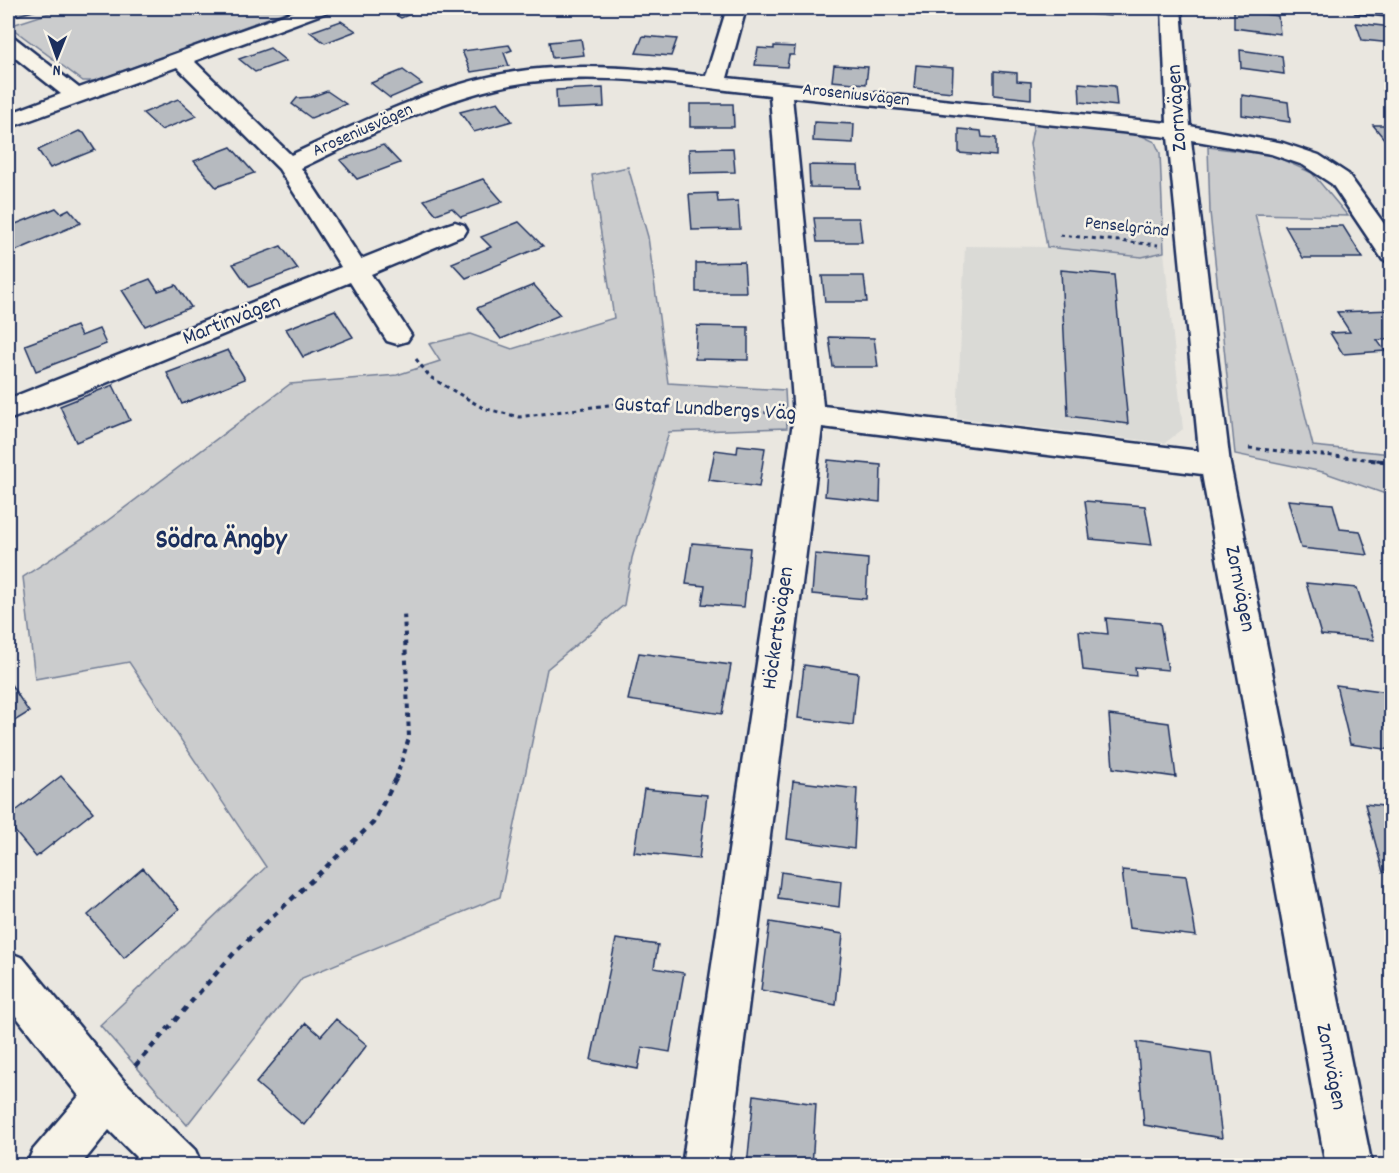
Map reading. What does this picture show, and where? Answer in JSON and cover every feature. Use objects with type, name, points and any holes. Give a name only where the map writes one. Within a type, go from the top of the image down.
[{"type":"street","points":[[8,121],[320,8]]},
{"type":"street","points":[[715,82],[736,8]]},
{"type":"street","name":"Zornvägen","points":[[1172,8],[1179,131],[1215,454],[1349,1166]]},
{"type":"street","points":[[1363,8],[1392,10]]},
{"type":"street","points":[[8,42],[76,96]]},
{"type":"street","points":[[180,58],[288,165],[397,335]]},
{"type":"street","name":"Aroseniusvägen","points":[[288,165],[420,105],[497,82],[559,73],[619,73],[1179,131],[1275,148],[1311,160],[1340,179],[1392,254]]},
{"type":"street","name":"Höckertsvägen","points":[[705,1166],[809,415],[780,88]]},
{"type":"street","name":"Martinvägen","points":[[8,410],[455,230]]},
{"type":"street","name":"Gustaf Lundbergs Väg","points":[[809,415],[1215,454]]},
{"type":"street","points":[[8,974],[108,1097],[179,1166]]},
{"type":"street","points":[[49,1166],[108,1097]]},
{"type":"path","name":"Penselgränd","points":[[1060,235],[1191,249]]},
{"type":"path","name":"Gustaf Lundbergs Väg","points":[[397,335],[430,377],[483,408],[519,417],[623,403],[809,415]]},
{"type":"path","points":[[1215,454],[1392,462]]},
{"type":"path","points":[[108,1097],[235,952],[373,823],[400,771],[409,738],[404,611]]},
{"type":"shaded area","points":[[65,8],[296,8],[95,81],[83,81],[9,26]]},
{"type":"shaded area","points":[[1034,123],[1140,135],[1155,142],[1160,153],[1164,252],[1142,257],[1047,247],[1030,144]]},
{"type":"shaded area","points":[[1208,147],[1272,155],[1312,173],[1348,216],[1255,214],[1313,446],[1391,454],[1391,496],[1323,472],[1235,454],[1210,212]]},
{"type":"shaded area","points":[[628,167],[648,237],[668,383],[785,390],[787,428],[669,432],[632,558],[624,605],[547,669],[500,897],[302,978],[187,1125],[100,1025],[266,867],[129,662],[35,679],[23,577],[95,530],[290,384],[397,375],[440,361],[429,344],[470,334],[512,349],[614,318],[592,175]]},
{"type":"shaded area","points":[[965,246],[1047,247],[1142,257],[1164,252],[1183,429],[1165,443],[957,418]]},
{"type":"building","points":[[8,8],[45,8],[10,17]]},
{"type":"building","points":[[384,8],[425,8],[401,18]]},
{"type":"building","points":[[1075,8],[1109,8],[1110,16],[1076,13]]},
{"type":"building","points":[[1234,10],[1278,16],[1280,34],[1234,28]]},
{"type":"building","points":[[341,21],[356,31],[325,43],[310,32]]},
{"type":"building","points":[[1356,23],[1392,27],[1392,43],[1362,40]]},
{"type":"building","points":[[643,36],[677,39],[671,56],[636,53]]},
{"type":"building","points":[[581,39],[584,55],[552,58],[549,42]]},
{"type":"building","points":[[509,45],[512,50],[504,53],[509,66],[471,72],[462,51]]},
{"type":"building","points":[[774,46],[795,47],[794,55],[789,55],[787,67],[755,65],[758,48],[774,49]]},
{"type":"building","points":[[270,48],[286,61],[255,72],[239,59]]},
{"type":"building","points":[[1240,50],[1282,56],[1284,74],[1241,68]]},
{"type":"building","points":[[834,65],[868,67],[866,84],[832,81]]},
{"type":"building","points":[[916,65],[953,68],[952,92],[914,88]]},
{"type":"building","points":[[403,70],[422,84],[390,98],[371,83]]},
{"type":"building","points":[[994,71],[1017,73],[1017,81],[1031,82],[1031,99],[994,95]]},
{"type":"building","points":[[1384,75],[1392,77],[1392,92],[1383,90]]},
{"type":"building","points":[[1079,83],[1115,86],[1117,106],[1080,102]]},
{"type":"building","points":[[603,88],[604,107],[557,109],[556,90]]},
{"type":"building","points":[[327,91],[346,104],[311,118],[292,104],[297,98],[311,97]]},
{"type":"building","points":[[1242,95],[1288,102],[1290,122],[1242,115]]},
{"type":"building","points":[[178,99],[197,116],[161,130],[143,113]]},
{"type":"building","points":[[498,102],[512,121],[474,132],[460,112]]},
{"type":"building","points":[[690,104],[733,104],[734,127],[690,127]]},
{"type":"building","points":[[814,122],[854,124],[853,143],[813,141]]},
{"type":"building","points":[[1373,125],[1392,125],[1392,140],[1385,140]]},
{"type":"building","points":[[959,129],[981,131],[982,137],[996,138],[996,156],[959,153]]},
{"type":"building","points":[[79,131],[84,133],[95,150],[50,168],[38,150]]},
{"type":"building","points":[[383,145],[400,163],[357,179],[340,160]]},
{"type":"building","points":[[231,147],[254,173],[216,187],[194,161]]},
{"type":"building","points":[[733,148],[735,172],[690,173],[689,149]]},
{"type":"building","points":[[809,165],[858,166],[860,188],[810,187]]},
{"type":"building","points":[[483,179],[503,202],[461,217],[452,208],[436,214],[424,200]]},
{"type":"building","points":[[717,193],[718,202],[738,201],[740,229],[692,230],[689,194]]},
{"type":"building","points":[[56,208],[61,213],[69,209],[81,223],[8,254],[8,227]]},
{"type":"building","points":[[814,218],[859,218],[862,242],[817,242]]},
{"type":"building","points":[[519,222],[543,246],[466,278],[452,263],[491,247],[481,237]]},
{"type":"building","points":[[1285,226],[1343,226],[1363,258],[1303,258]]},
{"type":"building","points":[[281,246],[298,269],[249,287],[233,264]]},
{"type":"building","points":[[744,262],[746,292],[696,292],[696,263]]},
{"type":"building","points":[[1061,270],[1114,275],[1128,424],[1068,416]]},
{"type":"building","points":[[822,276],[864,276],[867,302],[825,302]]},
{"type":"building","points":[[150,279],[158,291],[176,285],[191,307],[145,326],[122,290]]},
{"type":"building","points":[[534,285],[560,315],[501,339],[477,308]]},
{"type":"building","points":[[335,310],[353,337],[303,357],[286,329]]},
{"type":"building","points":[[1392,310],[1392,339],[1377,340],[1385,351],[1343,354],[1330,333],[1350,332],[1337,312]]},
{"type":"building","points":[[76,326],[81,336],[99,329],[106,344],[36,371],[25,345]]},
{"type":"building","points":[[697,326],[748,327],[748,360],[695,359]]},
{"type":"building","points":[[829,337],[874,338],[878,367],[833,367]]},
{"type":"building","points":[[228,350],[245,379],[182,404],[167,373]]},
{"type":"building","points":[[113,385],[130,420],[76,442],[60,406]]},
{"type":"building","points":[[738,445],[765,448],[759,487],[709,480],[715,450],[737,453]]},
{"type":"building","points":[[828,460],[881,465],[880,502],[825,496]]},
{"type":"building","points":[[1288,500],[1333,504],[1340,529],[1360,531],[1368,555],[1301,548]]},
{"type":"building","points":[[1085,501],[1145,506],[1152,545],[1090,539]]},
{"type":"building","points":[[692,543],[750,548],[744,607],[702,604],[705,586],[686,584]]},
{"type":"building","points":[[815,554],[868,559],[866,599],[812,594]]},
{"type":"building","points":[[1306,583],[1357,588],[1374,640],[1321,635]]},
{"type":"building","points":[[1106,618],[1160,623],[1168,670],[1135,667],[1136,676],[1083,670],[1079,631],[1108,634]]},
{"type":"building","points":[[639,653],[731,665],[722,714],[628,700]]},
{"type":"building","points":[[804,665],[858,673],[853,725],[798,718]]},
{"type":"building","points":[[8,680],[29,712],[8,725]]},
{"type":"building","points":[[1336,685],[1389,692],[1392,702],[1392,750],[1350,744]]},
{"type":"building","points":[[1109,715],[1169,723],[1176,777],[1113,768]]},
{"type":"building","points":[[61,776],[93,812],[36,857],[8,823],[8,817]]},
{"type":"building","points":[[793,781],[857,789],[854,849],[787,839]]},
{"type":"building","points":[[644,789],[707,795],[699,859],[634,852]]},
{"type":"building","points":[[1365,804],[1392,807],[1392,873],[1383,872]]},
{"type":"building","points":[[143,868],[179,909],[124,958],[88,915]]},
{"type":"building","points":[[1122,870],[1186,876],[1196,936],[1129,928]]},
{"type":"building","points":[[781,872],[841,881],[839,907],[778,898]]},
{"type":"building","points":[[770,922],[843,934],[836,1005],[761,990]]},
{"type":"building","points":[[616,939],[658,945],[654,968],[684,973],[670,1052],[642,1047],[638,1069],[591,1060]]},
{"type":"building","points":[[336,1019],[367,1045],[304,1125],[256,1083],[306,1023],[321,1036]]},
{"type":"building","points":[[1137,1042],[1211,1053],[1222,1138],[1144,1125]]},
{"type":"building","points":[[754,1095],[816,1104],[812,1166],[747,1166]]},
{"type":"district","name":"Södra Ängby","points":[[221,542]]}]
